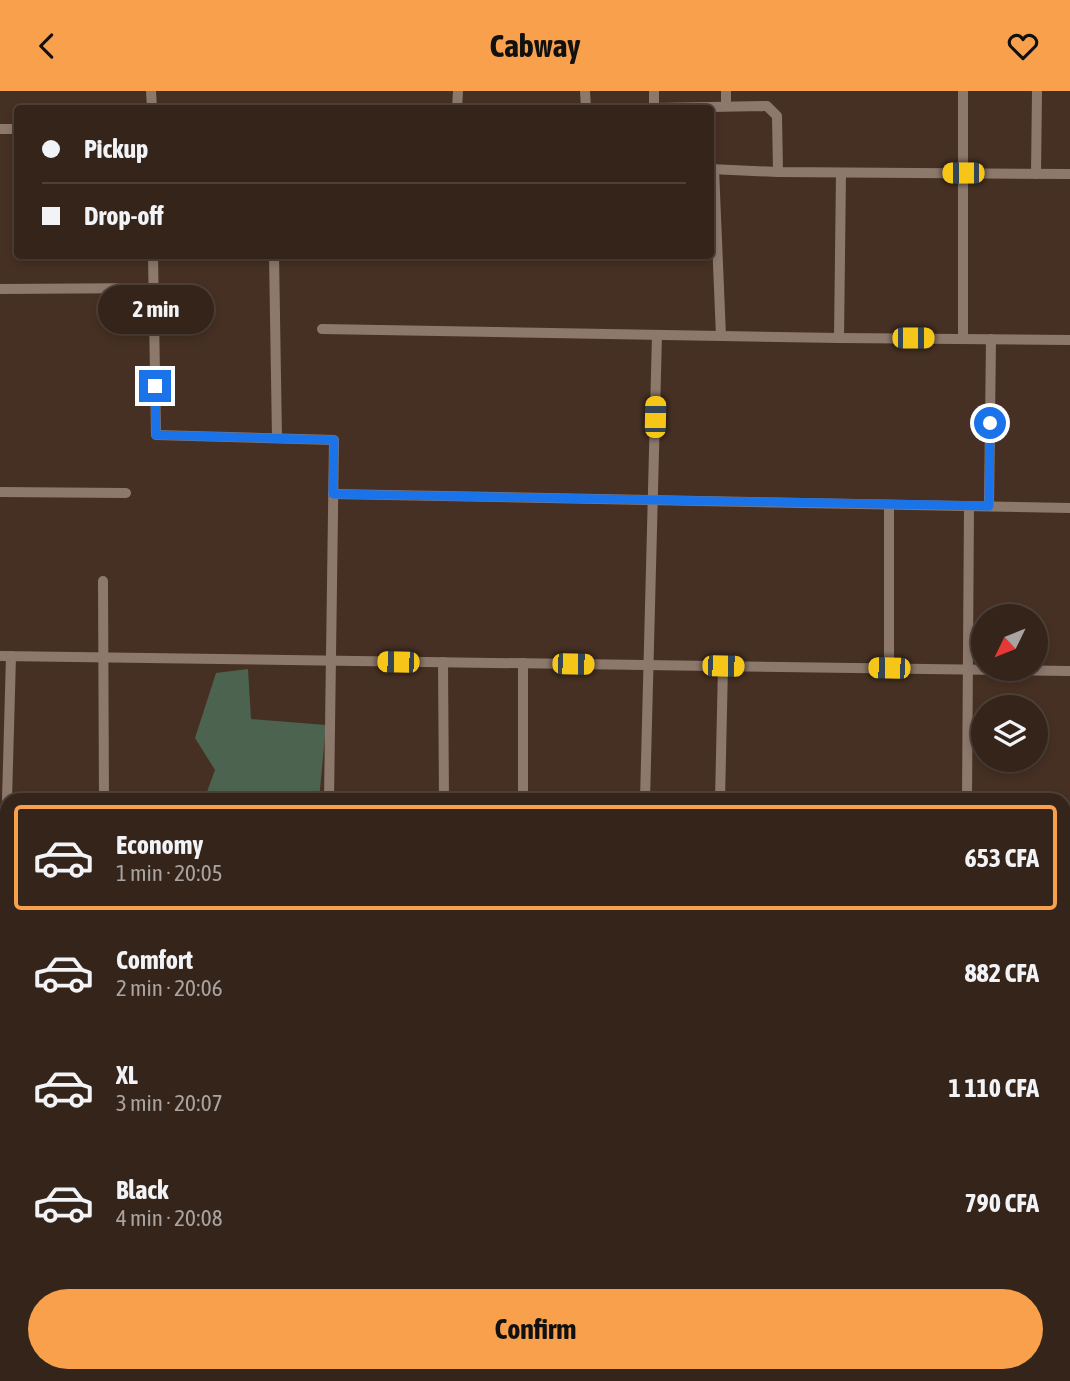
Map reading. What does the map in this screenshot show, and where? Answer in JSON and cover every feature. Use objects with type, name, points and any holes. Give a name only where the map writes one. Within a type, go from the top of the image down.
[{"type":"street","points":[[726,91],[726,106]]},
{"type":"street","points":[[962,339],[963,91]]},
{"type":"street","points":[[1037,91],[1037,174]]},
{"type":"street","points":[[714,106],[767,106],[773,111],[777,116],[778,172]]},
{"type":"street","points":[[714,169],[841,173],[1070,174]]},
{"type":"street","points":[[839,338],[841,173]]},
{"type":"street","points":[[714,206],[721,336]]},
{"type":"street","points":[[153,259],[156,435],[334,440],[329,793]]},
{"type":"street","points":[[274,259],[277,438]]},
{"type":"street","points":[[0,289],[154,288]]},
{"type":"street","points":[[322,329],[1070,339]]},
{"type":"street","points":[[645,793],[657,335]]},
{"type":"street","points":[[989,506],[991,339]]},
{"type":"street","points":[[0,492],[125,493]]},
{"type":"street","points":[[333,494],[1070,508]]},
{"type":"street","points":[[889,505],[889,668]]},
{"type":"street","points":[[967,793],[969,506]]},
{"type":"street","points":[[103,581],[104,793]]},
{"type":"street","points":[[7,793],[5,656],[1070,671]]},
{"type":"street","points":[[443,662],[444,793]]},
{"type":"street","points":[[523,663],[523,793]]},
{"type":"street","points":[[720,793],[723,666]]},
{"type":"green space","points":[[248,669],[251,719],[326,725],[320,793],[207,793],[215,770],[195,738],[216,673]]},
{"type":"route","points":[[155,386],[156,435],[334,440],[333,494],[989,506],[990,423]]}]
